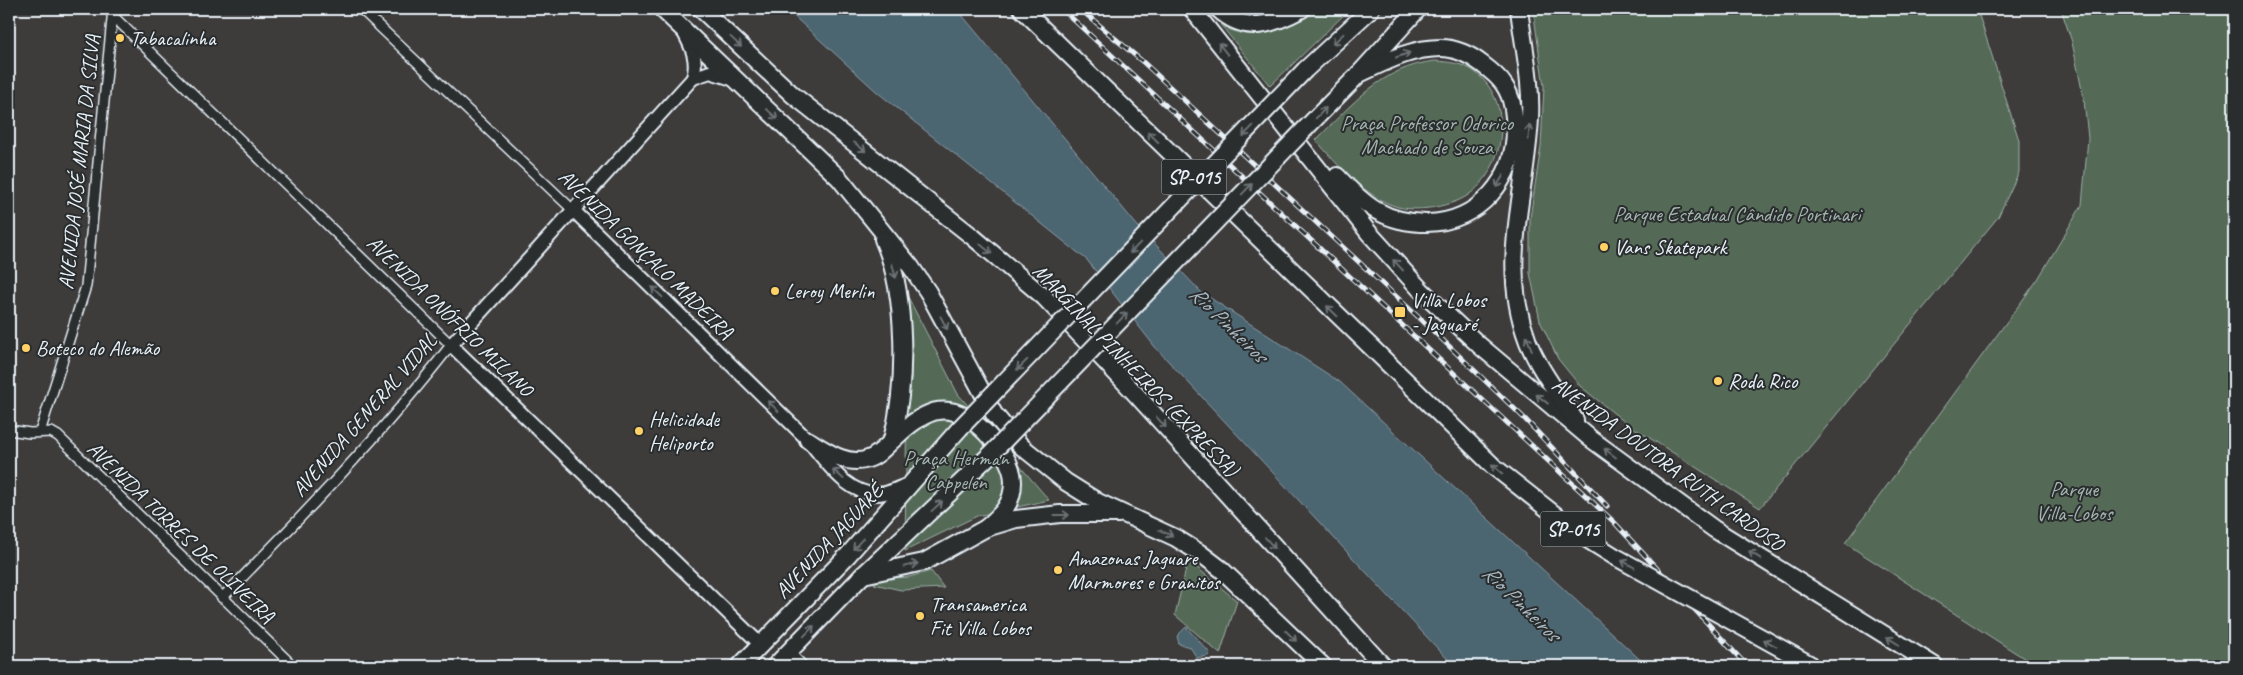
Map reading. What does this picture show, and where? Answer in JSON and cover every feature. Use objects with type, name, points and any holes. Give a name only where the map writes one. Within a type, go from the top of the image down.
[{"type":"highway","points":[[662,9],[839,178],[860,201],[928,292],[994,414],[1006,430],[1027,451],[1066,482],[1122,514],[1176,538],[1221,569],[1323,666]]},
{"type":"highway","name":"MARGINAL PINHEIROS (EXPRESSA)","points":[[700,9],[793,95],[1044,297],[1132,390],[1383,666]]},
{"type":"highway","name":"SP-015","points":[[1022,9],[1493,466],[1582,536],[1614,556],[1813,666]]},
{"type":"highway","name":"AVENIDA DOUTORA RUTH CARDOSO","points":[[1192,9],[1369,233],[1421,290],[1494,358],[1580,430],[1714,529],[1935,666]]},
{"type":"highway","points":[[1218,9],[1236,21],[1258,25],[1274,23],[1302,9]]},
{"type":"highway","name":"AVENIDA JAGUARÉ","points":[[740,666],[848,555],[946,442],[1040,348],[1306,70],[1371,9]]},
{"type":"highway","points":[[775,666],[863,575],[986,460],[1358,74],[1418,9]]},
{"type":"highway","points":[[1519,9],[1530,115],[1528,153],[1514,239],[1515,296],[1535,357],[1580,430]]},
{"type":"highway","points":[[1309,156],[1329,167],[1364,203],[1385,217],[1408,222],[1441,222],[1458,217],[1481,204],[1500,184],[1512,154],[1514,115],[1512,101],[1504,85],[1476,60],[1447,48],[1425,49],[1406,54],[1358,74]]},
{"type":"highway","points":[[877,225],[894,272],[898,292],[901,387],[898,418],[892,440]]},
{"type":"highway","points":[[808,440],[835,457],[859,461],[868,460],[918,418],[941,410],[958,414],[982,429],[1004,455],[1010,466],[1013,480],[1012,496],[1008,506],[986,528]]},
{"type":"highway","points":[[863,575],[924,562],[986,528],[1016,519],[1040,516],[1122,514]]},
{"type":"street","name":"AVENIDA GONÇALO MADEIRA","points":[[361,9],[573,210],[808,440],[833,470],[850,485],[874,494],[885,493],[913,482]]},
{"type":"street","name":"AVENIDA ONÓFRIO MILANO","points":[[113,12],[451,345],[761,645]]},
{"type":"street","name":"AVENIDA JOSÉ MARIA DA SILVA","points":[[40,432],[86,281],[113,12]]},
{"type":"street","points":[[680,27],[694,56],[693,78],[710,72],[736,81]]},
{"type":"street","name":"AVENIDA GENERAL VIDAL","points":[[222,598],[331,487],[416,390],[451,345],[693,78]]},
{"type":"street","name":"AVENIDA TORRES DE OLIVEIRA","points":[[9,430],[30,433],[51,432],[58,436],[293,666]]},
{"type":"street","points":[[789,652],[803,666]]},
{"type":"green space","points":[[1230,9],[1289,9],[1267,16],[1251,16],[1236,13]]},
{"type":"green space","points":[[1320,9],[1350,9],[1270,86],[1220,24],[1233,31],[1259,34],[1284,28]]},
{"type":"green space","name":"Parque Estadual Cândido Portinari","points":[[1533,9],[1977,9],[2019,140],[2019,172],[1998,217],[1760,508],[1626,423],[1580,386],[1558,359],[1540,321],[1530,273],[1530,218],[1541,146],[1544,87]]},
{"type":"green space","name":"Parque Villa-Lobos","points":[[2061,9],[2234,9],[2234,666],[2036,666],[1845,543],[2038,279],[2082,205],[2088,138],[2084,100],[2072,42]]},
{"type":"green space","name":"Praça Professor Odorico Machado de Souza","points":[[1435,61],[1466,67],[1475,72],[1487,84],[1495,99],[1500,116],[1501,133],[1498,150],[1492,166],[1483,181],[1463,198],[1432,208],[1412,209],[1398,207],[1386,203],[1363,188],[1342,169],[1316,140],[1355,101],[1384,79],[1416,65]]},
{"type":"green space","name":"Praça Herman Cappelen","points":[[908,297],[958,394],[1049,500],[977,516],[905,551]]},
{"type":"green space","points":[[1188,560],[1237,601],[1220,654],[1175,615]]},
{"type":"green space","points":[[931,571],[944,588],[901,590],[874,584],[878,579],[909,577]]},
{"type":"water","name":"Rio Pinheiros","points":[[786,9],[957,9],[1136,224],[1201,292],[1340,382],[1647,666],[1454,666],[1155,347],[1087,260],[877,92]]},
{"type":"water","points":[[1186,627],[1210,653],[1208,656],[1197,658],[1190,647],[1179,644],[1177,636]]},
{"type":"railway","points":[[1062,9],[1614,522],[1747,666]]},
{"type":"railway","points":[[1080,9],[1143,62],[1428,326],[1523,417],[1607,506]]},
{"type":"place","name":"Tabacalinha","points":[[120,38]]},
{"type":"place","name":"Vans Skatepark","points":[[1604,247]]},
{"type":"place","name":"Leroy Merlin","points":[[775,291]]},
{"type":"place","name":"Villa Lobos - Jaguaré","points":[[1400,312]]},
{"type":"place","name":"Boteco do Alemão","points":[[26,348]]},
{"type":"place","name":"Roda Rico","points":[[1718,381]]},
{"type":"place","name":"Helicidade Heliporto","points":[[639,431]]},
{"type":"place","name":"Amazonas Jaguare Marmores e Granitos","points":[[1058,570]]},
{"type":"place","name":"Transamerica Fit Villa Lobos","points":[[920,616]]}]
